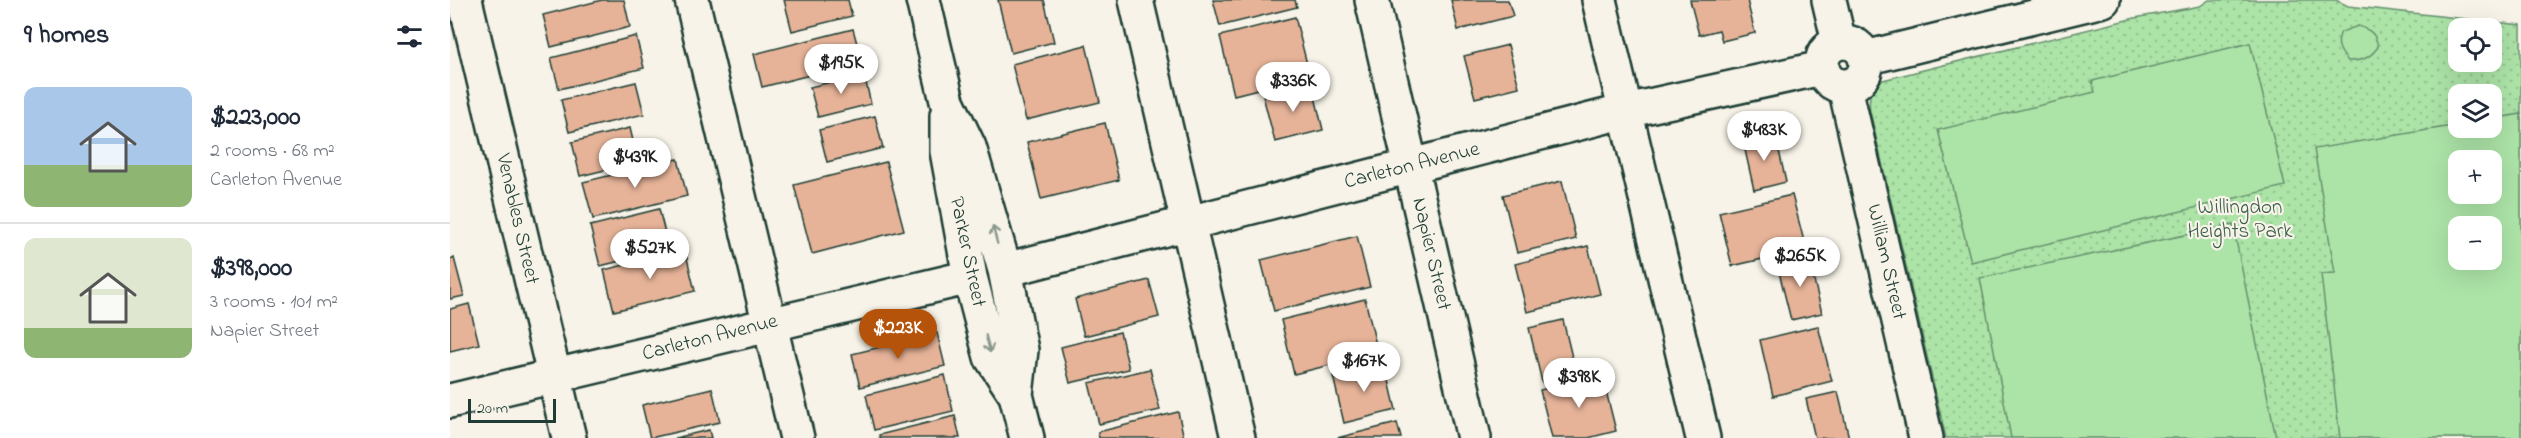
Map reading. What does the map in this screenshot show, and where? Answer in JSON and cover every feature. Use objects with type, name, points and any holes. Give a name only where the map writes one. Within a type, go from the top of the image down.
[{"type":"street","name":"Venables Street","points":[[465,0],[569,438]]},
{"type":"street","points":[[692,0],[797,438]]},
{"type":"street","name":"Parker Street","points":[[922,0],[947,101],[969,147],[1005,270],[1021,350],[1016,395]]},
{"type":"street","points":[[1136,0],[1186,223],[1239,438]]},
{"type":"street","name":"Napier Street","points":[[1372,0],[1474,438]]},
{"type":"street","points":[[1599,0],[1703,438]]},
{"type":"street","name":"William Street","points":[[1829,0],[1926,438]]},
{"type":"street","name":"Carleton Avenue","points":[[1005,270],[1626,111],[1843,64],[2064,4],[2103,0]]},
{"type":"street","name":"Parker Street","points":[[947,101],[947,151],[970,277],[991,357],[1016,395],[1027,438]]},
{"type":"street","name":"Carleton Avenue","points":[[450,401],[555,378],[769,323],[970,277]]},
{"type":"green space","name":"Willingdon Heights Park","points":[[2209,0],[2336,0],[2348,6],[2457,18],[2448,18],[2448,72],[2502,72],[2502,23],[2521,25],[2521,438],[1946,438],[1870,111],[1869,101],[1873,90],[1883,80],[2135,18],[2200,6]]},
{"type":"green space","points":[[2358,26],[2372,33],[2378,47],[2365,59],[2348,61],[2339,48],[2339,36],[2341,32]]},
{"type":"green space","points":[[2250,43],[2285,186],[1971,262],[1938,130],[2095,92],[2092,81]]},
{"type":"green space","points":[[2521,114],[2521,438],[2340,438],[2321,274],[2335,273],[2314,149],[2448,127],[2448,138],[2502,138],[2502,117]]},
{"type":"green space","points":[[2233,225],[2276,438],[2011,438],[1980,278]]},
{"type":"building","points":[[602,0],[624,0],[630,27],[551,47],[543,15]]},
{"type":"building","points":[[784,0],[848,0],[852,16],[792,31]]},
{"type":"building","points":[[998,0],[1044,0],[1054,42],[1011,53]]},
{"type":"building","points":[[1213,0],[1295,0],[1297,7],[1220,26]]},
{"type":"building","points":[[1451,0],[1508,0],[1513,16],[1458,30]]},
{"type":"building","points":[[1690,0],[1747,0],[1755,33],[1722,41],[1719,30],[1699,35]]},
{"type":"building","points":[[1295,17],[1310,76],[1234,95],[1220,36]]},
{"type":"building","points":[[853,29],[862,62],[762,87],[754,54]]},
{"type":"building","points":[[636,36],[644,68],[559,89],[551,58]]},
{"type":"building","points":[[1086,45],[1100,102],[1026,120],[1012,64]]},
{"type":"building","points":[[1508,45],[1519,87],[1475,98],[1464,56]]},
{"type":"building","points":[[864,74],[871,104],[818,117],[810,87]]},
{"type":"building","points":[[636,82],[644,114],[569,132],[561,100]]},
{"type":"building","points":[[1312,84],[1323,130],[1275,142],[1263,96]]},
{"type":"building","points":[[875,116],[883,148],[827,162],[819,130]]},
{"type":"building","points":[[1105,123],[1119,180],[1041,199],[1027,142]]},
{"type":"building","points":[[630,128],[638,162],[580,176],[572,142]]},
{"type":"building","points":[[1775,133],[1786,182],[1754,190],[1743,141]]},
{"type":"building","points":[[678,159],[687,196],[593,219],[583,182]]},
{"type":"building","points":[[886,162],[904,230],[812,254],[794,185]]},
{"type":"building","points":[[1562,181],[1576,239],[1517,253],[1503,195]]},
{"type":"building","points":[[1792,195],[1806,249],[1732,266],[1719,212]]},
{"type":"building","points":[[659,209],[669,249],[600,266],[590,226]]},
{"type":"building","points":[[1357,236],[1370,287],[1274,311],[1261,260]]},
{"type":"building","points":[[1588,246],[1600,294],[1527,312],[1515,264]]},
{"type":"building","points":[[685,250],[695,291],[614,311],[604,270]]},
{"type":"building","points":[[1808,256],[1822,313],[1791,320],[1777,264]]},
{"type":"building","points":[[454,258],[464,296],[450,299],[450,259]]},
{"type":"building","points":[[1149,280],[1159,317],[1084,336],[1075,299]]},
{"type":"building","points":[[1365,299],[1378,353],[1294,374],[1281,320]]},
{"type":"building","points":[[469,304],[479,344],[450,351],[450,309]]},
{"type":"building","points":[[1563,320],[1576,374],[1542,382],[1529,328]]},
{"type":"building","points":[[1818,326],[1832,381],[1773,396],[1760,340]]},
{"type":"building","points":[[1120,332],[1129,369],[1070,383],[1061,347]]},
{"type":"building","points":[[937,333],[945,366],[860,387],[852,354]]},
{"type":"building","points":[[1385,364],[1396,410],[1344,423],[1333,376]]},
{"type":"building","points":[[1150,369],[1160,410],[1099,424],[1089,383]]},
{"type":"building","points":[[945,375],[953,411],[874,430],[866,395]]},
{"type":"building","points":[[1602,375],[1616,431],[1588,438],[1552,438],[1540,390]]},
{"type":"building","points":[[712,388],[720,422],[650,438],[642,405]]},
{"type":"building","points":[[1838,392],[1849,438],[1815,438],[1806,399]]},
{"type":"building","points":[[1178,412],[1184,438],[1099,438],[1098,432]]},
{"type":"building","points":[[955,416],[960,438],[880,438],[879,435]]},
{"type":"building","points":[[1397,423],[1401,438],[1337,438]]},
{"type":"building","points":[[709,430],[711,438],[675,438]]}]
